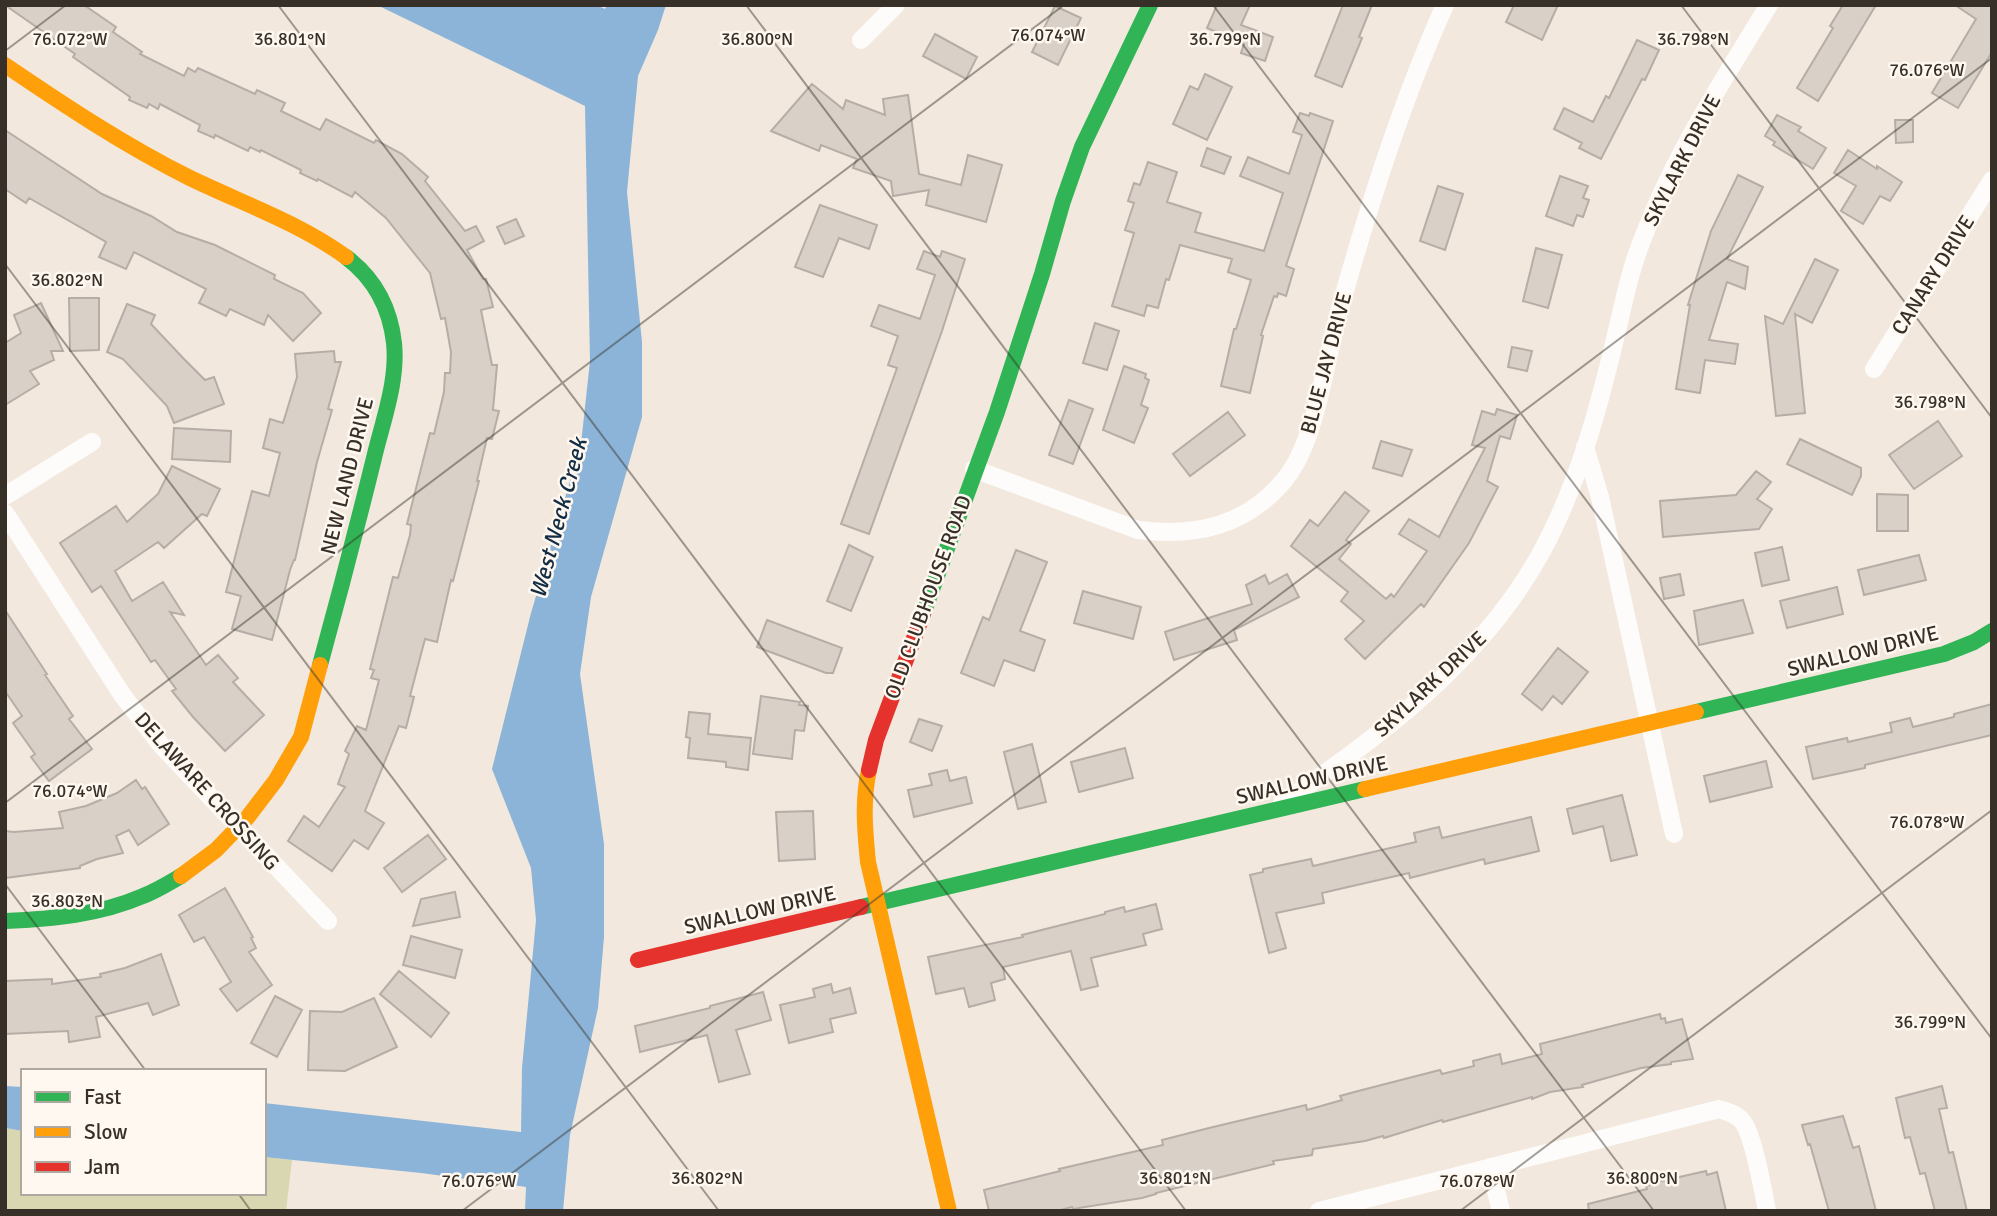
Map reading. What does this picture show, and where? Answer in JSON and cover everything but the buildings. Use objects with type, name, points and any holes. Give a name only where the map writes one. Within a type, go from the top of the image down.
[{"type":"street","points":[[861,40],[896,5]]},
{"type":"street","name":"OLD CLUBHOUSE ROAD","points":[[949,1211],[868,862],[864,826],[866,783],[876,740],[997,411],[1082,147],[1150,5]]},
{"type":"street","name":"BLUE JAY DRIVE","points":[[974,469],[1138,530],[1166,534],[1194,532],[1221,525],[1246,513],[1273,493],[1301,451],[1311,424],[1338,314],[1370,203],[1445,5]]},
{"type":"street","name":"SKYLARK DRIVE","points":[[1270,811],[1340,764],[1399,717],[1456,666],[1513,598],[1541,553],[1568,497],[1586,447],[1635,259],[1656,204],[1676,162],[1769,5]]},
{"type":"street","name":"NEW LAND DRIVE","points":[[5,65],[121,140],[189,177],[282,218],[320,239],[366,275],[381,296],[391,320],[395,340],[395,371],[350,555],[301,737],[263,799],[239,828],[201,864],[165,886],[95,914],[5,921]]},
{"type":"street","name":"CANARY DRIVE","points":[[1874,369],[1992,180]]},
{"type":"street","points":[[5,496],[92,442]]},
{"type":"street","name":"SKYLARK DRIVE","points":[[1586,447],[1600,498],[1674,834]]},
{"type":"street","name":"DELAWARE CROSSING","points":[[5,513],[122,696],[160,746],[328,921]]},
{"type":"street","name":"SWALLOW DRIVE","points":[[638,960],[1944,654],[1974,642],[1992,631]]},
{"type":"street","points":[[1320,1211],[1719,1109],[1732,1113],[1743,1121],[1749,1133],[1768,1211]]},
{"type":"street","points":[[1489,1167],[1501,1211]]},
{"type":"shaded area","points":[[5,1128],[21,1131],[21,1195],[266,1195],[266,1157],[292,1160],[286,1211],[5,1211]]},
{"type":"water","points":[[377,5],[596,5],[605,9],[607,5],[666,5],[638,76],[627,192],[642,342],[642,417],[591,597],[580,674],[604,844],[604,937],[598,1008],[570,1135],[563,1211],[525,1211],[526,1187],[266,1157],[266,1103],[521,1132],[522,1068],[536,920],[531,868],[492,769],[531,613],[581,444],[590,361],[585,106]]},
{"type":"water","points":[[5,1086],[21,1087],[21,1131],[5,1128]]},
{"type":"traffic: fast","points":[[923,614],[997,412],[1082,147],[1150,5]]},
{"type":"traffic: fast","points":[[320,665],[385,415],[395,357],[389,317],[379,294],[365,274],[346,257]]},
{"type":"traffic: fast","points":[[1696,712],[1944,654],[1974,642],[1992,631]]},
{"type":"traffic: fast","points":[[861,907],[1365,789]]},
{"type":"traffic: fast","points":[[5,921],[58,917],[109,908],[148,894],[181,876]]},
{"type":"traffic: slow","points":[[5,65],[141,152],[188,177],[309,233],[346,257]]},
{"type":"traffic: slow","points":[[181,876],[216,850],[247,818],[276,780],[301,737],[320,665]]},
{"type":"traffic: slow","points":[[1365,789],[1696,712]]},
{"type":"traffic: slow","points":[[869,770],[865,805],[868,862],[949,1211]]},
{"type":"traffic: jam","points":[[869,770],[876,740],[923,614]]},
{"type":"traffic: jam","points":[[638,960],[861,907]]},
{"type":"water label","name":"West Neck Creek","points":[[558,518]]}]
